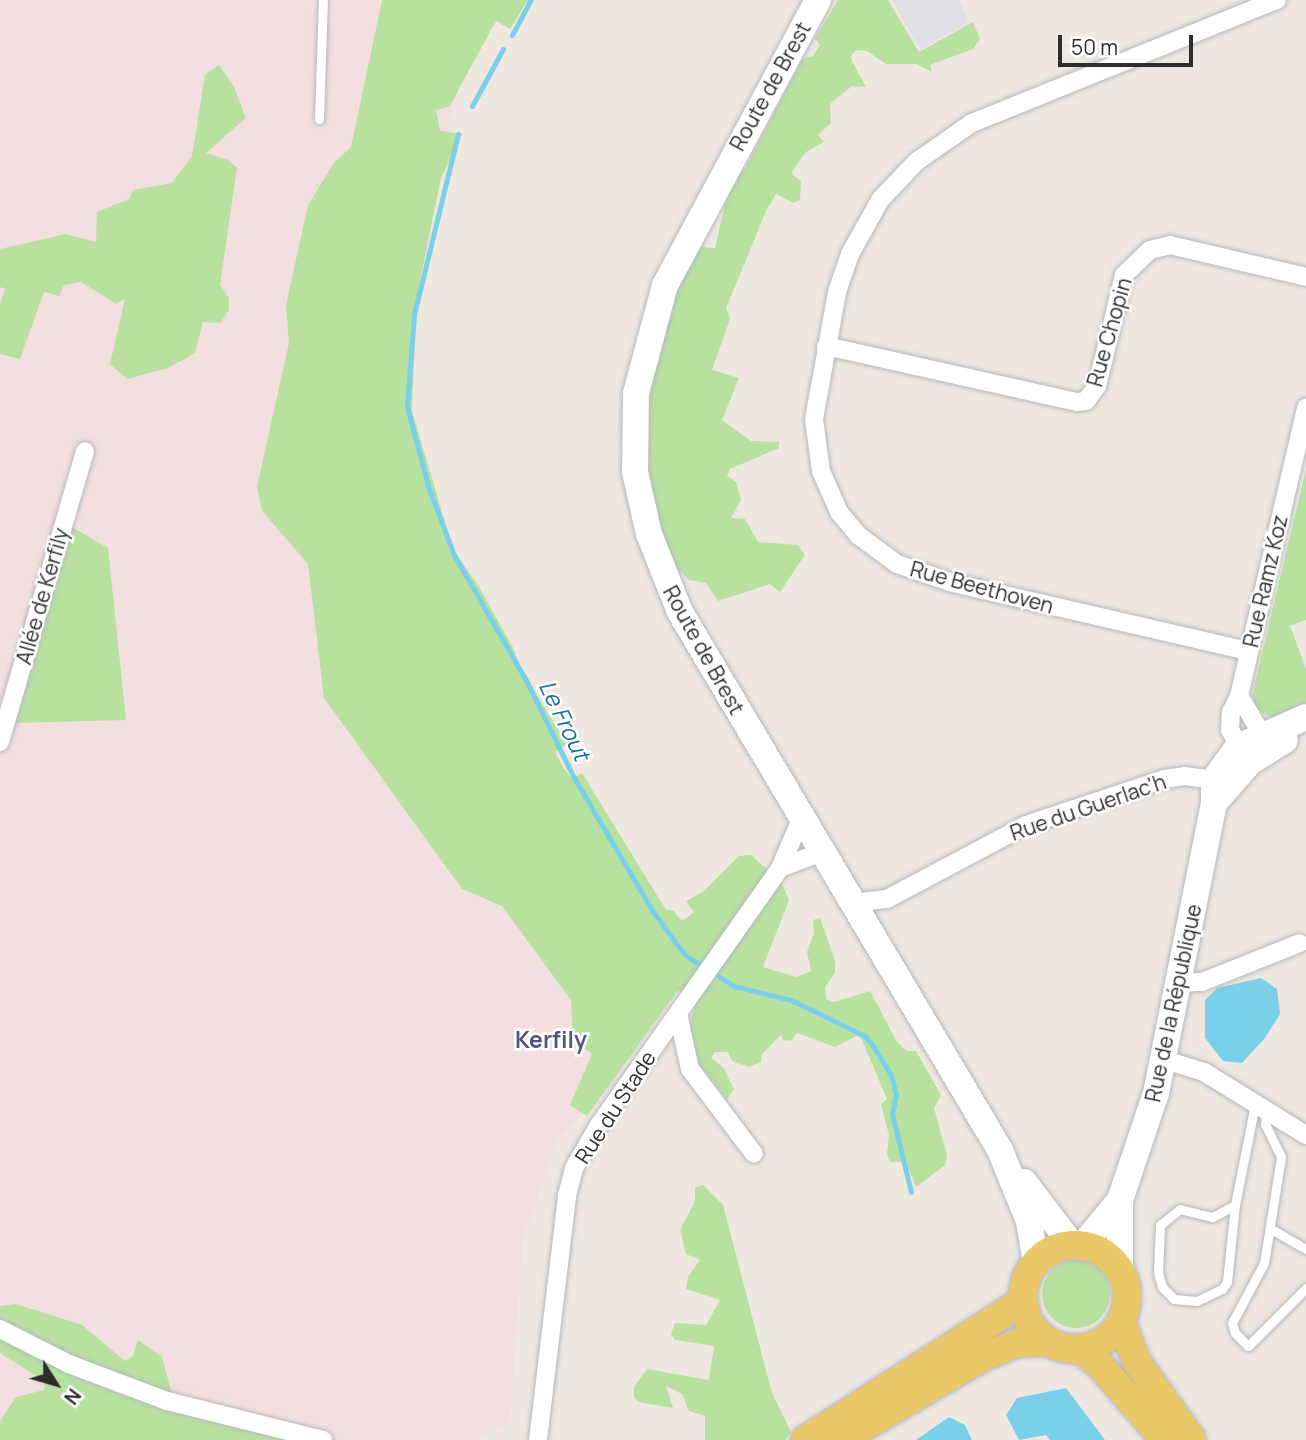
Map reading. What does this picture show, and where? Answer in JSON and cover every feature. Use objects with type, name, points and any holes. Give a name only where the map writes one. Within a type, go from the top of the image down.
[{"type":"main road","name":"Route de Brest","points":[[818,0],[672,267],[643,356],[633,423],[642,507],[674,601],[1000,1150],[1030,1221],[1036,1263]]},
{"type":"main road","points":[[1255,747],[1306,717]]},
{"type":"main road","points":[[1255,747],[1306,732]]},
{"type":"main road","name":"Rue de la République","points":[[1120,1270],[1120,1200],[1165,1060],[1214,792],[1255,747]]},
{"type":"main road","name":"Route de Brest","points":[[1000,1150],[1078,1245]]},
{"type":"main road","name":"Rue de la République","points":[[1078,1245],[1120,1200]]},
{"type":"main road","points":[[1050,1342],[1029,1321],[1024,1301],[1026,1280],[1036,1263],[1046,1254],[1078,1245],[1111,1258],[1120,1270],[1128,1302],[1121,1322],[1096,1345],[1079,1349]]},
{"type":"main road","points":[[806,1440],[1024,1301]]},
{"type":"main road","points":[[1121,1322],[1137,1362],[1192,1440]]},
{"type":"main road","points":[[841,1440],[985,1356],[1017,1343],[1050,1342],[1079,1349],[1099,1364],[1165,1440]]},
{"type":"street","name":"Rue Beethoven","points":[[1248,651],[925,576],[884,556],[844,519],[821,471],[814,419],[837,292],[856,238],[889,188],[930,150],[971,123],[1277,0]]},
{"type":"street","name":"Rue Chopin","points":[[826,346],[1077,402],[1086,401],[1097,386],[1124,275],[1150,250],[1170,245],[1306,277]]},
{"type":"street","name":"Rue Ramz Koz","points":[[1255,747],[1229,723],[1239,696],[1306,408]]},
{"type":"street","name":"Allée de Kerfily","points":[[0,742],[85,451]]},
{"type":"street","points":[[1239,696],[1255,747]]},
{"type":"street","name":"Rue du Guerlac'h","points":[[853,903],[887,899],[1026,825],[1164,779],[1185,776],[1214,792]]},
{"type":"street","name":"Rue du Stade","points":[[539,1433],[570,1181],[587,1143],[780,868],[802,817]]},
{"type":"street","points":[[780,868],[822,852]]},
{"type":"street","points":[[1180,983],[1202,982],[1300,943]]},
{"type":"street","points":[[678,1014],[690,1069],[754,1154]]},
{"type":"street","points":[[1165,1060],[1194,1068],[1306,1135]]},
{"type":"street","points":[[0,1329],[69,1364],[167,1401],[323,1440]]},
{"type":"street","points":[[525,1440],[539,1433]]},
{"type":"lane","points":[[319,119],[323,0]]},
{"type":"lane","points":[[1236,1205],[1212,1217],[1180,1209],[1160,1225],[1158,1272],[1162,1287],[1174,1299],[1197,1301],[1222,1289],[1227,1282],[1236,1205],[1261,1106]]},
{"type":"lane","points":[[1261,1106],[1265,1124],[1281,1157],[1270,1229],[1258,1279],[1232,1322],[1235,1333],[1248,1346],[1306,1288]]},
{"type":"lane","points":[[1270,1229],[1306,1249]]},
{"type":"shaded area","points":[[0,0],[525,0],[512,27],[495,18],[465,72],[446,126],[464,134],[441,179],[431,225],[430,258],[412,311],[399,402],[430,505],[563,767],[694,970],[606,1091],[558,1138],[523,1239],[510,1422],[474,1440],[0,1440]]},
{"type":"shaded area","points":[[892,0],[959,0],[969,22],[920,50]]},
{"type":"green space","points":[[382,0],[528,0],[510,29],[496,21],[449,107],[436,110],[440,131],[462,134],[441,178],[417,295],[412,411],[453,549],[478,585],[516,653],[513,656],[567,744],[555,752],[563,767],[572,779],[582,773],[666,910],[673,910],[682,921],[694,912],[686,901],[703,892],[739,856],[751,855],[781,882],[789,900],[763,967],[796,977],[811,971],[807,952],[814,933],[813,920],[820,918],[835,961],[835,973],[825,987],[826,999],[834,1002],[870,991],[897,1042],[907,1051],[916,1051],[941,1095],[934,1108],[947,1155],[945,1165],[916,1187],[906,1162],[890,1162],[887,1154],[889,1135],[881,1104],[887,1099],[861,1038],[856,1036],[835,1047],[797,1033],[791,1041],[783,1040],[781,1035],[762,1054],[761,1062],[749,1067],[732,1061],[728,1052],[715,1052],[711,1058],[723,1067],[734,1089],[727,1099],[697,1062],[688,1032],[695,1005],[678,990],[587,1116],[570,1105],[592,1054],[573,1040],[571,1000],[502,906],[462,889],[324,698],[308,564],[262,511],[257,486],[289,343],[286,305],[308,205],[334,163],[351,147]]},
{"type":"green space","points":[[838,0],[888,0],[919,52],[973,22],[980,39],[973,49],[930,65],[932,72],[916,64],[886,64],[867,51],[856,50],[850,57],[866,87],[852,86],[830,104],[831,123],[818,135],[824,142],[806,152],[791,173],[801,181],[800,200],[793,203],[776,194],[766,211],[726,308],[730,319],[712,370],[739,378],[722,420],[751,441],[779,442],[779,448],[730,469],[727,476],[736,482],[741,500],[731,518],[745,519],[758,542],[798,545],[805,555],[780,592],[770,584],[718,601],[706,583],[689,580],[672,563],[649,506],[642,416],[661,312],[700,247],[715,248],[730,182],[745,169],[802,59],[813,56],[820,45],[815,39]]},
{"type":"green space","points":[[219,65],[234,87],[246,118],[206,153],[228,160],[237,168],[220,285],[229,298],[229,310],[220,323],[203,322],[195,353],[168,368],[127,379],[110,364],[125,299],[116,304],[81,282],[64,285],[59,296],[44,292],[20,359],[0,354],[0,304],[5,289],[0,287],[0,249],[66,234],[96,242],[97,212],[129,199],[133,190],[172,183],[192,156],[205,75]]},
{"type":"green space","points":[[1306,469],[1306,620],[1290,626],[1306,669],[1306,711],[1275,720],[1257,709],[1252,696]]},
{"type":"green space","points":[[73,528],[108,548],[126,720],[14,723]]},
{"type":"green space","points":[[703,1185],[723,1205],[772,1393],[791,1432],[785,1440],[705,1440],[705,1416],[689,1411],[682,1394],[666,1386],[673,1408],[638,1402],[634,1397],[634,1387],[647,1369],[709,1380],[714,1346],[675,1340],[671,1334],[675,1323],[706,1325],[720,1300],[686,1289],[688,1277],[700,1260],[686,1254],[680,1230],[695,1201],[695,1187]]},
{"type":"green space","points":[[1069,1260],[1083,1260],[1095,1265],[1105,1275],[1110,1294],[1105,1313],[1095,1323],[1083,1328],[1069,1328],[1057,1323],[1047,1313],[1042,1301],[1042,1287],[1047,1275],[1057,1265]]},
{"type":"green space","points":[[16,1304],[82,1325],[125,1361],[133,1356],[138,1340],[162,1357],[173,1398],[287,1440],[0,1440],[0,1421],[16,1397],[44,1390],[45,1382],[0,1353],[0,1306]]},
{"type":"water","points":[[1261,978],[1277,989],[1280,1014],[1265,1038],[1242,1063],[1223,1061],[1205,1038],[1205,1000],[1217,988]]},
{"type":"water","points":[[1066,1388],[1105,1440],[1050,1440],[1046,1435],[1019,1440],[1006,1415],[1017,1398]]},
{"type":"water","points":[[949,1417],[965,1425],[972,1440],[916,1440]]},
{"type":"waterway","name":"Le Frout","points":[[512,35],[531,0]]},
{"type":"waterway","name":"Le Frout","points":[[472,106],[503,49]]},
{"type":"waterway","name":"Le Frout","points":[[458,134],[414,315],[407,407],[429,489],[454,555],[526,680],[573,776],[653,912],[685,955],[734,986],[791,1000],[865,1036],[873,1046],[891,1075],[896,1095],[892,1114],[911,1192]]},
{"type":"district","name":"Kerfily","points":[[551,1039]]}]
